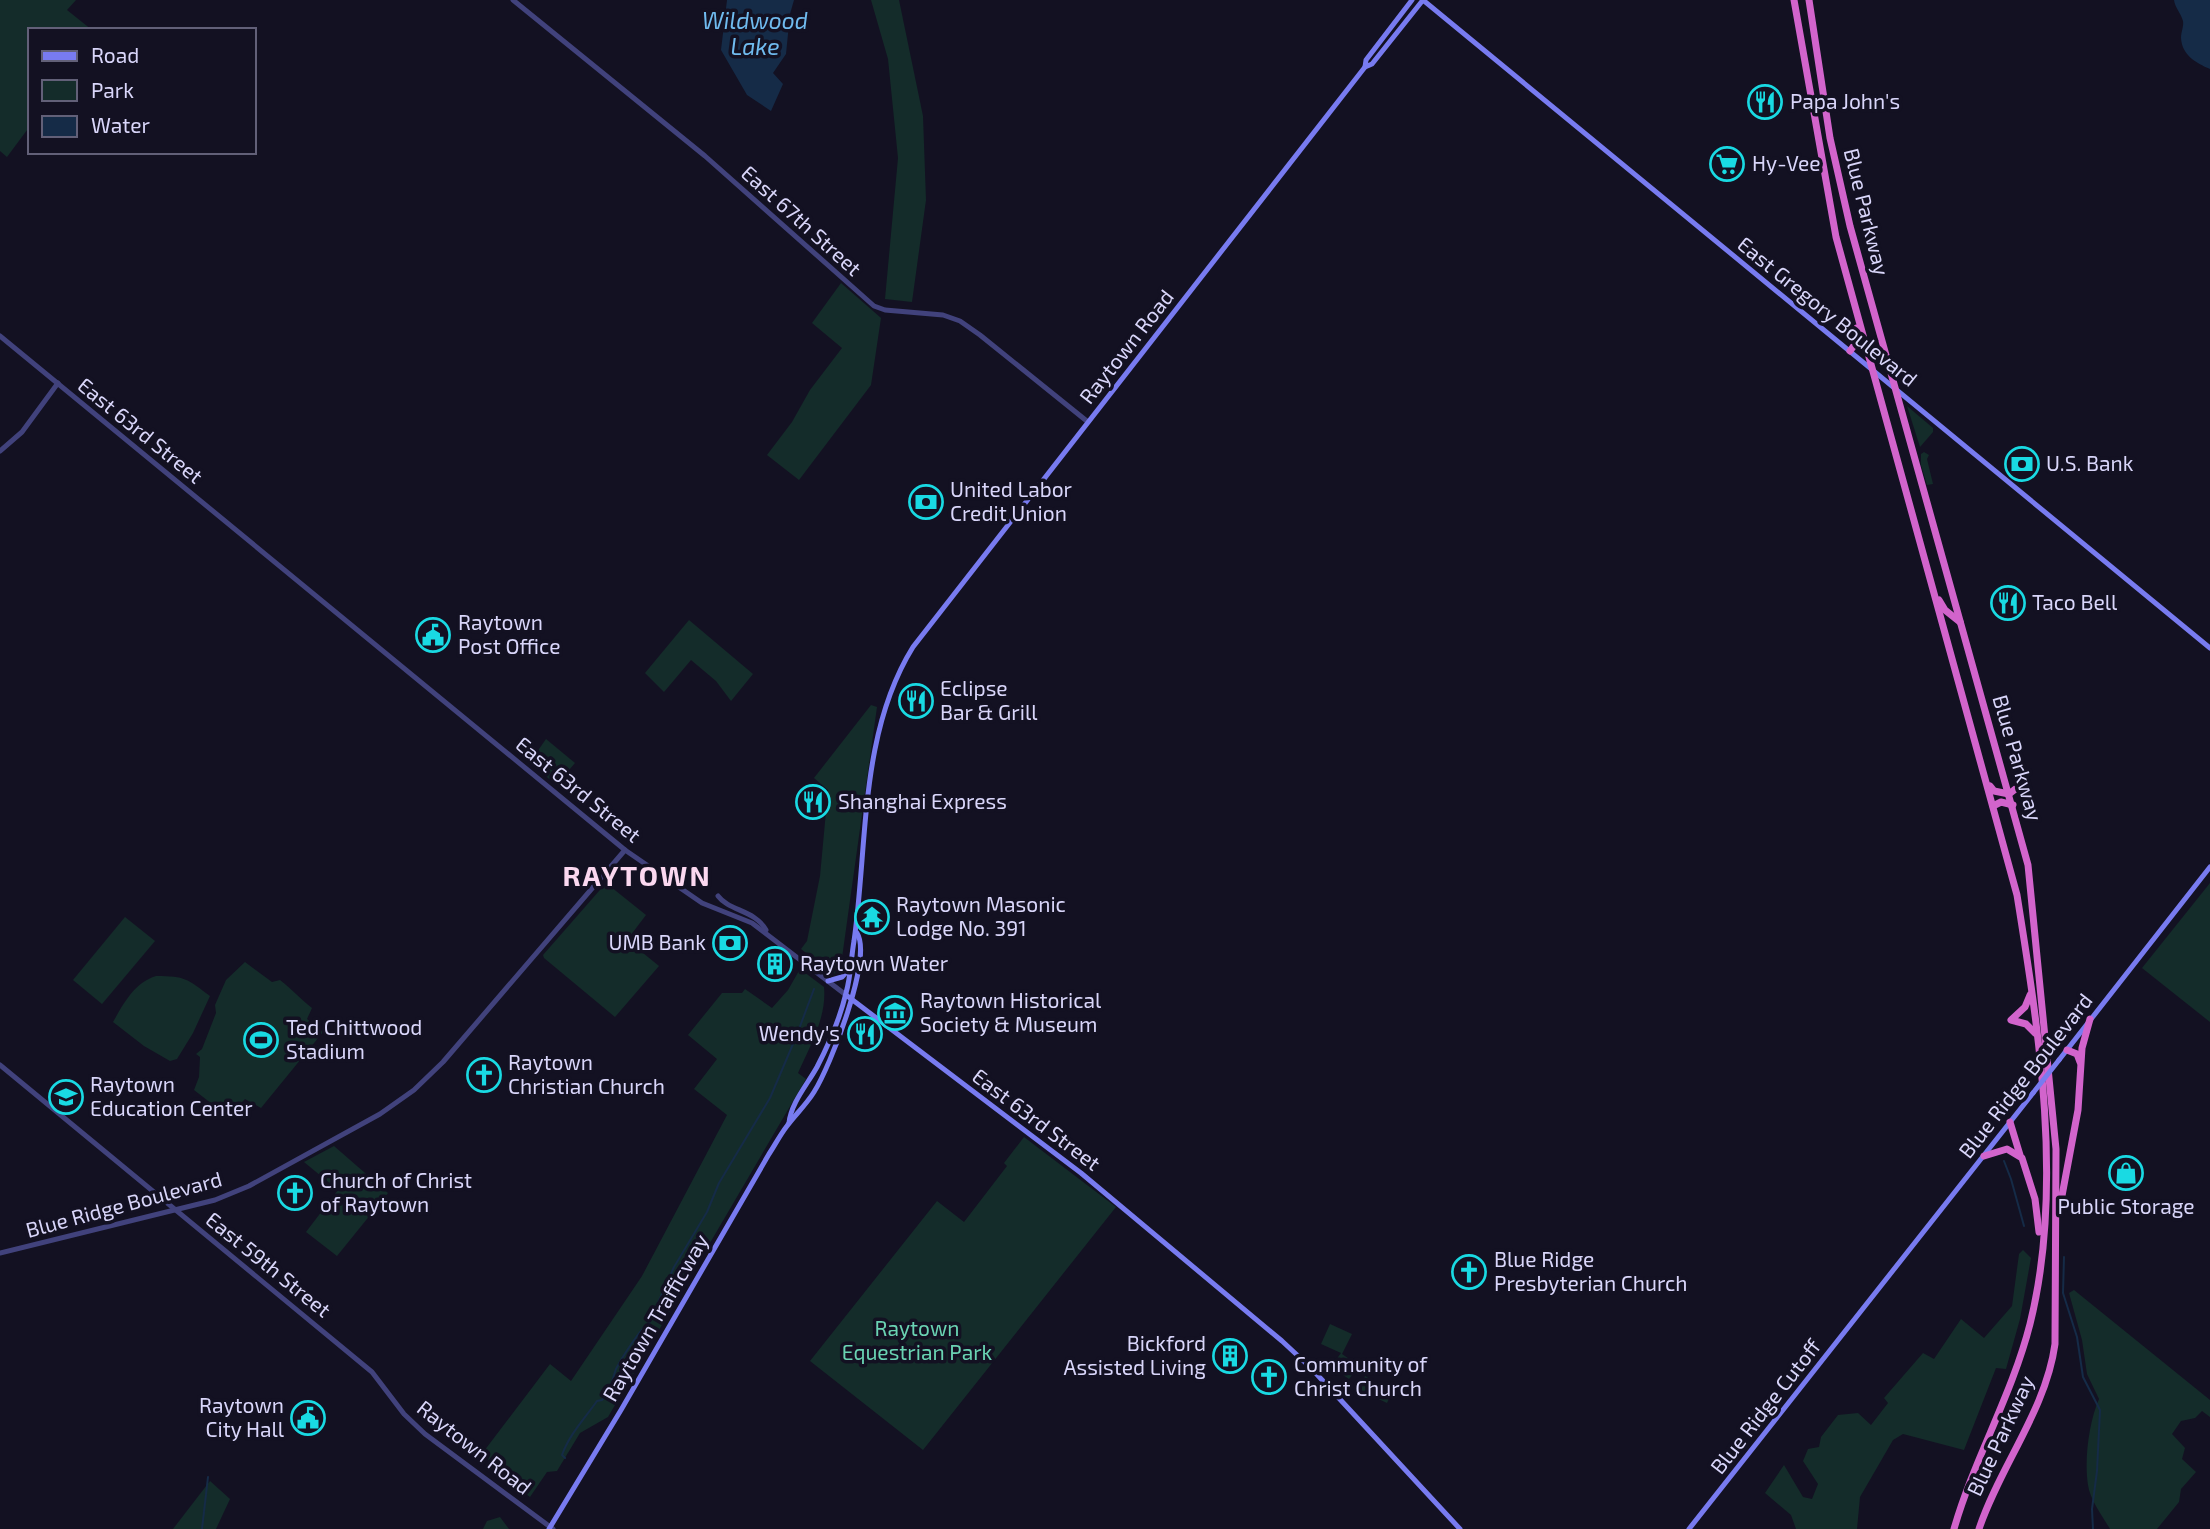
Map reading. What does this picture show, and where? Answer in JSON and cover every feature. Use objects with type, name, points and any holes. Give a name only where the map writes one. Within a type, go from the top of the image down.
[{"type":"highway","name":"Blue Parkway","points":[[1794,0],[1832,215],[2017,895],[2032,991],[2047,1157],[2040,1262],[2029,1327],[1954,1529]]},
{"type":"highway","name":"Blue Parkway","points":[[1809,0],[1835,165],[1894,387],[2028,865],[2056,1149],[2056,1323],[2053,1361],[2038,1402],[1992,1496],[1979,1529]]},
{"type":"highway","points":[[1850,351],[1858,337],[1851,304],[1852,293]]},
{"type":"highway","points":[[1935,594],[1945,610],[1960,622]]},
{"type":"highway","points":[[1986,780],[1994,791],[2009,794],[2014,792],[2025,776],[2016,782],[2006,783]]},
{"type":"highway","points":[[1993,806],[2001,802],[2012,805]]},
{"type":"highway","points":[[2032,991],[2025,1007],[2011,1020],[2026,1024],[2036,1035]]},
{"type":"highway","points":[[2057,1240],[2063,1180],[2078,1110],[2083,1042],[2090,1019]]},
{"type":"highway","points":[[2067,1050],[2077,1055],[2081,1066]]},
{"type":"highway","points":[[2010,1122],[2035,1199],[2039,1227],[2029,1327]]},
{"type":"highway","points":[[1984,1156],[2007,1149],[2022,1158]]},
{"type":"main road","name":"Raytown Road","points":[[913,647],[1365,66],[1366,60],[1412,0]]},
{"type":"main road","name":"Raytown Road","points":[[1365,66],[1372,64],[1423,0]]},
{"type":"main road","name":"East Gregory Boulevard","points":[[1423,0],[2210,648]]},
{"type":"main road","name":"Raytown Trafficway","points":[[789,1123],[790,1113],[820,1060],[849,997],[877,738],[897,676],[913,647]]},
{"type":"main road","name":"Blue Ridge Boulevard","points":[[1867,1304],[2210,867]]},
{"type":"main road","name":"Raytown Trafficway","points":[[551,1528],[789,1123],[815,1091],[829,1065],[860,955],[861,939],[856,933]]},
{"type":"main road","points":[[828,981],[842,977],[852,965]]},
{"type":"main road","name":"East 63rd Street","points":[[849,997],[1081,1173],[1282,1341],[1311,1368],[1460,1529]]},
{"type":"main road","name":"Blue Ridge Cutoff","points":[[1689,1529],[1867,1304]]},
{"type":"street","name":"East 67th Street","points":[[513,0],[712,163],[874,306],[885,310],[943,315],[960,321],[1088,422]]},
{"type":"street","name":"East 63rd Street","points":[[0,336],[625,850],[694,899],[752,923],[849,997]]},
{"type":"street","points":[[0,451],[22,432],[58,383]]},
{"type":"street","name":"Blue Ridge Boulevard","points":[[0,1253],[215,1200],[249,1186],[380,1114],[414,1090],[443,1062],[625,850]]},
{"type":"street","points":[[718,895],[727,904],[755,918],[767,933]]},
{"type":"street","name":"East 59th Street","points":[[0,1065],[354,1356]]},
{"type":"street","name":"Raytown Road","points":[[354,1356],[372,1372],[404,1413],[425,1434],[551,1528]]},
{"type":"green space","points":[[0,0],[76,0],[67,10],[90,28],[28,28],[28,129],[7,157],[0,151]]},
{"type":"green space","points":[[871,0],[899,0],[923,116],[926,200],[912,302],[885,299],[898,158],[888,59]]},
{"type":"green space","points":[[841,283],[881,318],[871,385],[799,480],[767,455],[842,348],[812,323]]},
{"type":"green space","points":[[1907,406],[1933,428],[1933,432],[1920,447]]},
{"type":"green space","points":[[1924,452],[1929,455],[1927,459],[1933,484],[1927,485],[1921,465],[1921,454]]},
{"type":"green space","points":[[689,620],[753,674],[731,701],[716,681],[691,660],[664,692],[645,673]]},
{"type":"green space","points":[[871,705],[877,707],[841,965],[834,974],[801,949],[807,941],[820,876],[828,790],[814,778]]},
{"type":"green space","points":[[546,739],[575,763],[556,785],[530,762]]},
{"type":"green space","points":[[606,883],[646,915],[627,940],[659,966],[615,1017],[543,955]]},
{"type":"green space","points":[[2210,883],[2210,1022],[2142,968]]},
{"type":"green space","points":[[125,917],[155,941],[102,1004],[73,980]]},
{"type":"green space","name":"Ted Chittwood Stadium","points":[[245,962],[272,982],[280,980],[312,1008],[307,1019],[323,1032],[261,1108],[245,1099],[231,1113],[225,1114],[194,1090],[199,1077],[200,1057],[196,1054],[202,1049],[216,1013],[215,1005],[226,980]]},
{"type":"green space","points":[[800,969],[824,987],[820,1020],[798,1073],[806,1079],[608,1417],[580,1433],[557,1471],[547,1472],[530,1497],[507,1480],[510,1474],[481,1455],[550,1364],[571,1381],[642,1276],[727,1115],[694,1089],[717,1059],[688,1035],[722,993],[742,993],[745,989],[772,1008],[788,990]]},
{"type":"green space","points":[[156,976],[186,980],[210,996],[193,1033],[177,1059],[170,1061],[144,1046],[113,1022],[136,989]]},
{"type":"green space","name":"Raytown Equestrian Park","points":[[1024,1137],[1116,1207],[923,1450],[810,1361],[937,1201],[964,1222],[1007,1166],[1004,1163]]},
{"type":"green space","points":[[334,1146],[388,1193],[337,1256],[306,1232],[338,1190],[304,1162]]},
{"type":"green space","points":[[2023,1250],[2031,1258],[2020,1319],[2006,1369],[1996,1368],[1964,1450],[1903,1434],[1893,1440],[1860,1497],[1857,1529],[1796,1529],[1791,1515],[1765,1493],[1784,1465],[1803,1497],[1812,1499],[1818,1484],[1803,1461],[1808,1449],[1819,1447],[1821,1437],[1838,1415],[1858,1413],[1871,1425],[1888,1403],[1884,1398],[1923,1353],[1934,1359],[1961,1319],[1984,1338],[2012,1306],[2019,1254]]},
{"type":"green space","points":[[2074,1290],[2210,1400],[2210,1417],[2202,1411],[2195,1418],[2181,1421],[2172,1434],[2185,1448],[2182,1459],[2196,1472],[2181,1489],[2179,1502],[2157,1529],[2110,1529],[2089,1491],[2088,1441],[2099,1399],[2087,1374],[2082,1340],[2069,1293]]},
{"type":"green space","points":[[1330,1324],[1352,1334],[1342,1354],[1359,1366],[1349,1379],[1331,1367],[1341,1353],[1321,1344]]},
{"type":"green space","points":[[1365,1376],[1374,1381],[1371,1387],[1382,1393],[1386,1386],[1393,1390],[1387,1403],[1359,1390]]},
{"type":"green space","points":[[210,1481],[230,1499],[216,1529],[173,1529]]},
{"type":"green space","points":[[500,1517],[509,1529],[483,1529],[487,1521]]},
{"type":"water","name":"Wildwood Lake","points":[[727,0],[794,0],[786,54],[773,73],[783,84],[771,111],[747,95],[721,50]]},
{"type":"water","points":[[2174,0],[2210,0],[2210,69],[2195,61],[2184,49],[2181,38],[2183,21]]},
{"type":"waterway","points":[[565,1458],[562,1455],[573,1434],[597,1401],[605,1396],[622,1358],[649,1323],[674,1267],[707,1212],[719,1183],[770,1098],[814,989]]},
{"type":"waterway","points":[[2004,1161],[2024,1226]]},
{"type":"waterway","points":[[2064,1257],[2063,1293],[2077,1337],[2083,1377],[2100,1410],[2092,1509],[2093,1529]]},
{"type":"waterway","points":[[202,1529],[208,1477]]},
{"type":"place","name":"Papa John's","points":[[1765,102]]},
{"type":"place","name":"Hy-Vee","points":[[1727,164]]},
{"type":"place","name":"U.S. Bank","points":[[2022,464]]},
{"type":"place","name":"United Labor Credit Union","points":[[926,502]]},
{"type":"place","name":"Taco Bell","points":[[2008,603]]},
{"type":"place","name":"Raytown Post Office","points":[[433,635]]},
{"type":"place","name":"Eclipse Bar & Grill","points":[[916,701]]},
{"type":"place","name":"Shanghai Express","points":[[813,802]]},
{"type":"place","name":"Raytown Masonic Lodge No. 391","points":[[872,917]]},
{"type":"place","name":"UMB Bank","points":[[730,943]]},
{"type":"place","name":"Raytown Water","points":[[775,964]]},
{"type":"place","name":"Raytown Historical Society & Museum","points":[[895,1013]]},
{"type":"place","name":"Wendy's","points":[[865,1034]]},
{"type":"place","name":"Ted Chittwood Stadium","points":[[261,1040]]},
{"type":"place","name":"Raytown Christian Church","points":[[484,1075]]},
{"type":"place","name":"Raytown Education Center","points":[[66,1097]]},
{"type":"place","name":"Public Storage","points":[[2126,1173]]},
{"type":"place","name":"Church of Christ of Raytown","points":[[295,1193]]},
{"type":"place","name":"Blue Ridge Presbyterian Church","points":[[1469,1272]]},
{"type":"place","name":"Bickford Assisted Living","points":[[1230,1356]]},
{"type":"place","name":"Community of Christ Church","points":[[1269,1377]]},
{"type":"place","name":"Raytown City Hall","points":[[308,1418]]},
{"type":"district","name":"RAYTOWN","points":[[637,876]]}]
